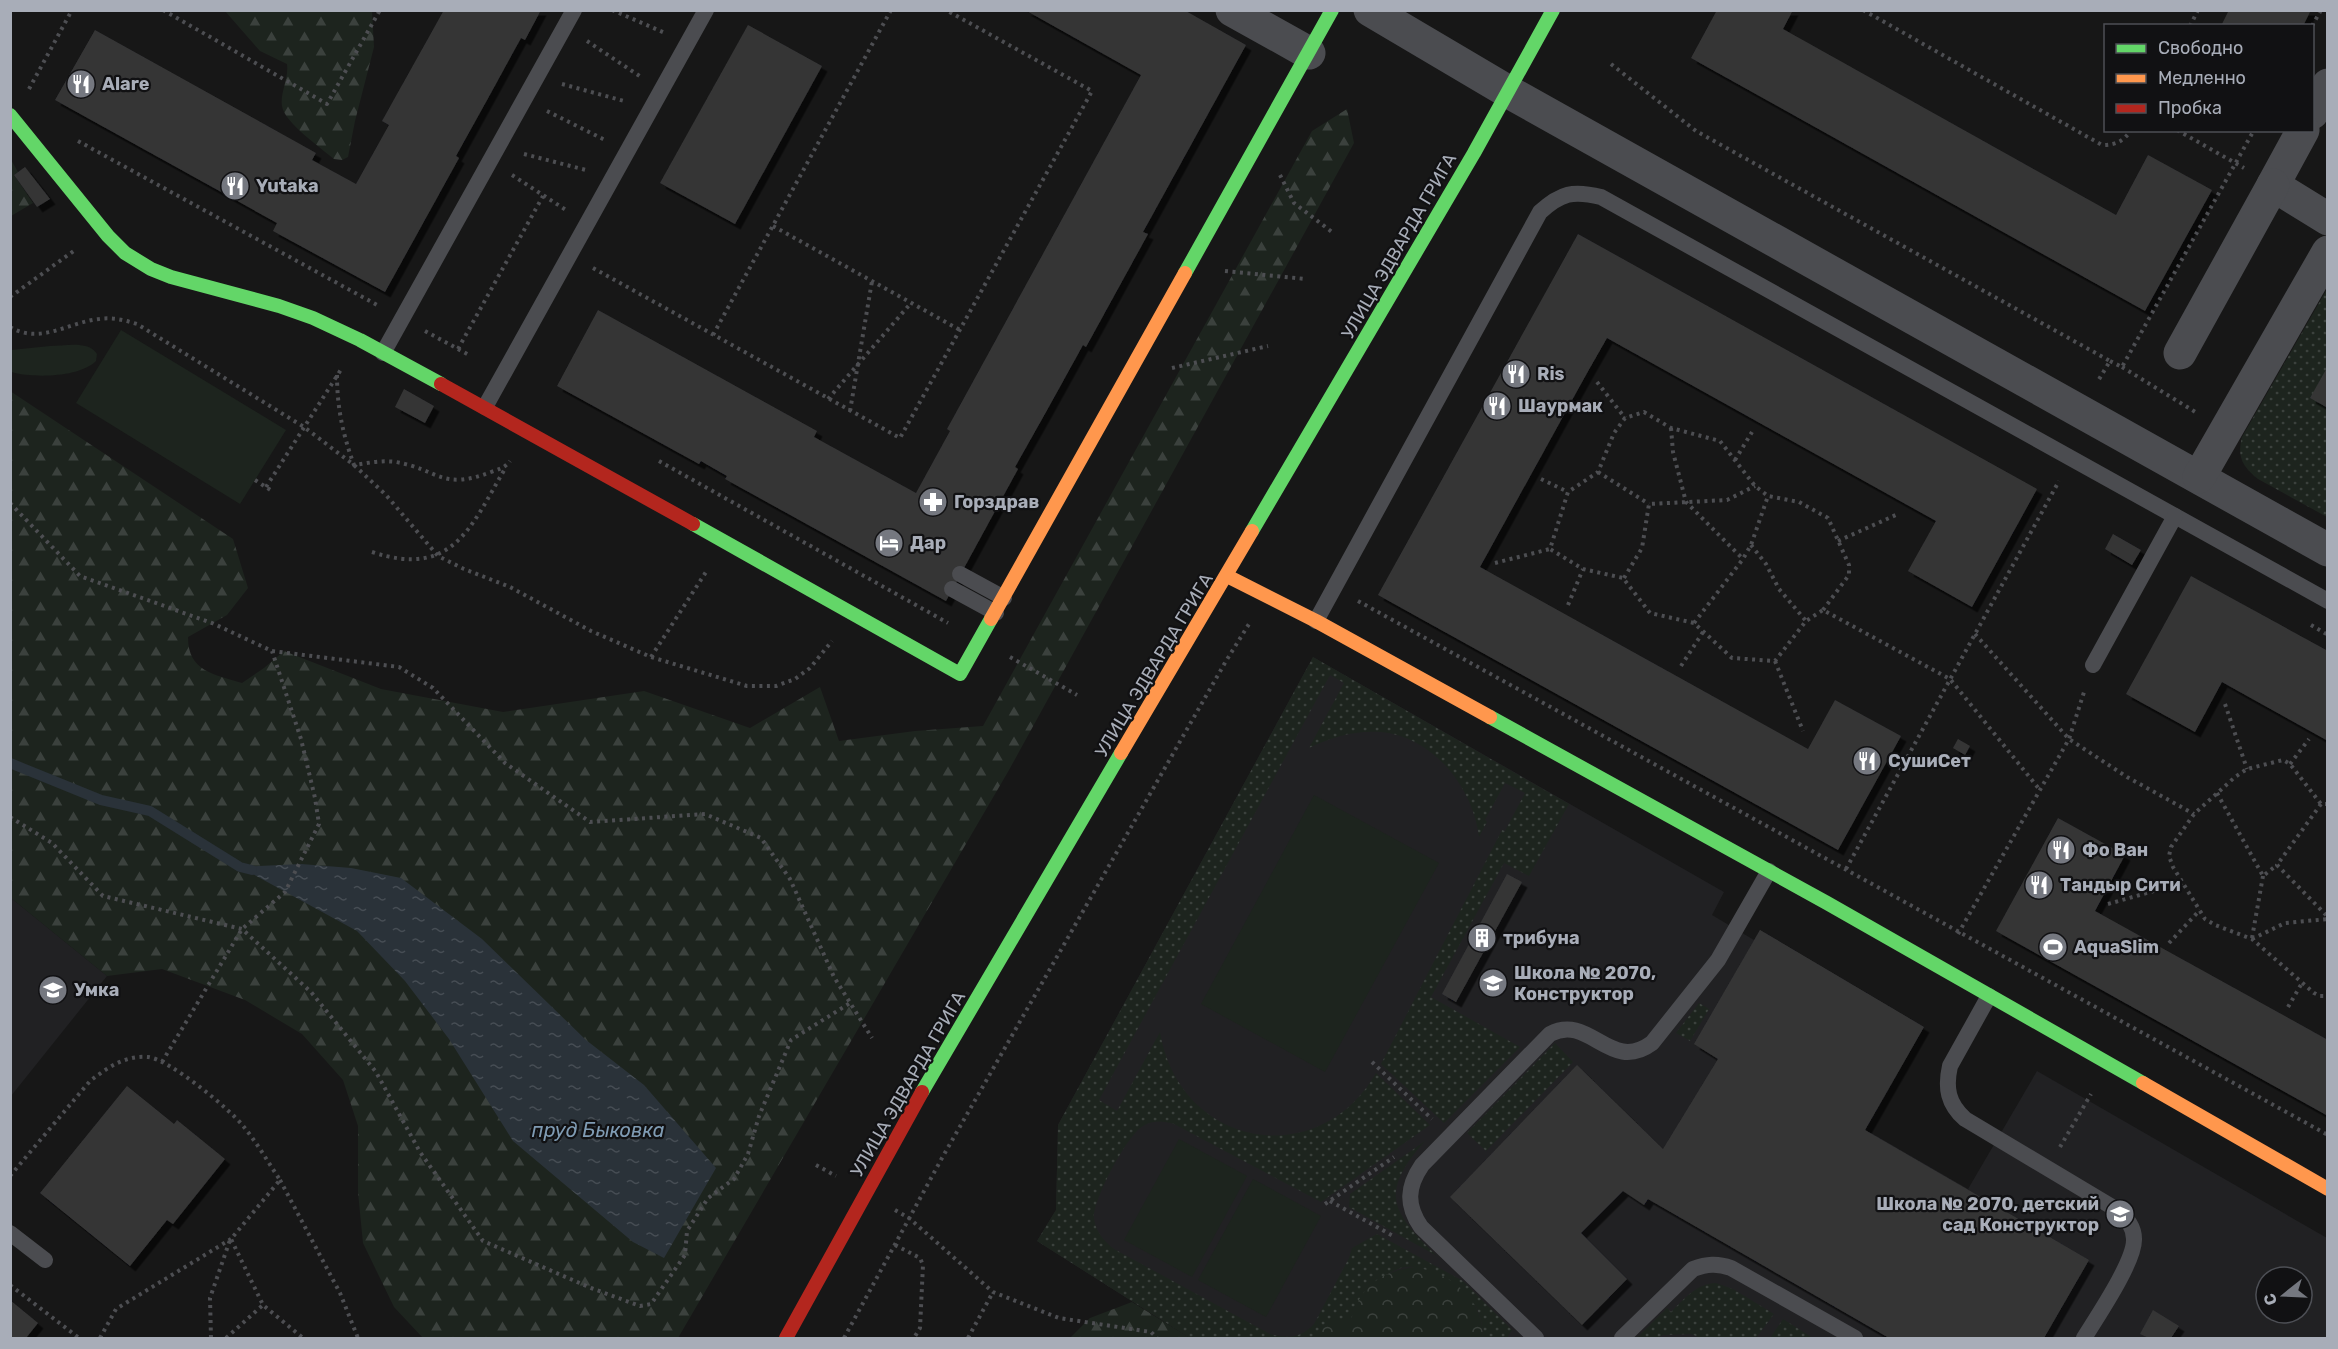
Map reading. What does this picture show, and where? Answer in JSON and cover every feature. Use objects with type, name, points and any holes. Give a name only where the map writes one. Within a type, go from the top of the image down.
[{"type":"street","points":[[1232,10],[1308,53]]},
{"type":"street","points":[[10,115],[102,229],[125,253],[151,269],[171,277],[279,306],[360,340],[485,407],[960,674],[1332,10]]},
{"type":"street","points":[[1370,10],[1507,91],[2328,550]]},
{"type":"street","name":"УЛИЦА ЭДВАРДА ГРИГА","points":[[786,1338],[897,1137],[1474,153],[1552,10]]},
{"type":"street","points":[[2314,111],[2328,85]]},
{"type":"street","points":[[2180,353],[2302,132]]},
{"type":"street","points":[[2273,185],[2328,219]]},
{"type":"street","points":[[2199,477],[2328,252]]},
{"type":"street","points":[[1227,576],[1316,621],[1827,903],[2328,1189]]},
{"type":"lane","points":[[383,352],[574,10]]},
{"type":"lane","points":[[485,407],[706,10]]},
{"type":"lane","points":[[1316,621],[1540,212],[1552,200],[1575,193],[1601,197],[2328,601]]},
{"type":"lane","points":[[2093,665],[2175,516]]},
{"type":"lane","points":[[960,574],[1004,598]]},
{"type":"lane","points":[[952,589],[996,613]]},
{"type":"lane","points":[[1536,1338],[1421,1227],[1409,1201],[1414,1176],[1542,1040],[1559,1029],[1579,1030],[1623,1053],[1637,1051],[1652,1043],[1718,960],[1769,871]]},
{"type":"lane","points":[[1989,996],[1950,1066],[1947,1085],[1950,1102],[1965,1119],[2119,1211],[2130,1222],[2133,1230],[2135,1240],[2131,1257],[2084,1338]]},
{"type":"lane","points":[[10,1233],[45,1260]]},
{"type":"lane","points":[[1622,1338],[1682,1277],[1693,1269],[1719,1264],[1855,1338]]},
{"type":"path","points":[[27,92],[72,10]]},
{"type":"path","points":[[163,10],[327,104],[380,10]]},
{"type":"path","points":[[612,10],[688,43]]},
{"type":"path","points":[[713,335],[891,10]]},
{"type":"path","points":[[615,280],[900,438],[1092,91],[946,10]]},
{"type":"path","points":[[1863,10],[2103,145],[2121,142],[2129,132]]},
{"type":"path","points":[[2191,24],[2198,10]]},
{"type":"path","points":[[2314,24],[2321,10]]},
{"type":"path","points":[[566,26],[661,91]]},
{"type":"path","points":[[1611,64],[1696,131],[2122,368],[2253,132]]},
{"type":"path","points":[[537,76],[651,108]]},
{"type":"path","points":[[524,100],[627,151]]},
{"type":"path","points":[[2181,132],[2273,185]]},
{"type":"path","points":[[1262,137],[1294,203],[1332,232]]},
{"type":"path","points":[[494,154],[613,177]]},
{"type":"path","points":[[494,154],[543,195],[587,223]]},
{"type":"path","points":[[458,349],[543,195]]},
{"type":"path","points":[[773,226],[960,330]]},
{"type":"path","points":[[10,297],[102,229]]},
{"type":"path","points":[[1188,268],[1306,279]]},
{"type":"path","points":[[850,411],[872,281]]},
{"type":"path","points":[[828,399],[911,303]]},
{"type":"path","points":[[10,327],[32,333],[51,333],[98,319],[120,319],[137,324],[304,427],[354,465],[386,495],[438,556],[510,587],[591,631],[651,657],[747,686],[776,686],[795,679],[810,668],[853,614]]},
{"type":"path","points":[[266,487],[360,340]]},
{"type":"path","points":[[1127,377],[1268,346]]},
{"type":"path","points":[[2101,377],[2110,361]]},
{"type":"path","points":[[337,375],[340,421],[354,465]]},
{"type":"path","points":[[1597,382],[1625,418]]},
{"type":"path","points":[[1550,549],[1569,492],[1598,472],[1614,433],[1625,418],[1644,412],[1671,428],[1720,441],[1755,486],[1768,496],[1799,502],[1828,518],[1849,565],[1849,574],[1823,610],[1806,621],[1775,661]]},
{"type":"path","points":[[1671,428],[1673,453],[1686,502],[1743,560]]},
{"type":"path","points":[[372,552],[389,558],[406,559],[438,556],[455,546],[467,533],[527,431]]},
{"type":"path","points":[[1735,460],[1752,432]]},
{"type":"path","points":[[354,465],[381,461],[396,462],[442,479],[457,482],[474,479],[506,466]]},
{"type":"path","points":[[1598,472],[1649,504],[1727,500],[1755,486]]},
{"type":"path","points":[[1541,479],[1569,492]]},
{"type":"path","points":[[255,480],[272,491]]},
{"type":"path","points":[[1827,903],[2058,483]]},
{"type":"path","points":[[1694,623],[1743,560],[1751,545],[1768,496]]},
{"type":"path","points":[[10,503],[80,576],[212,623],[272,651],[399,667],[433,688],[505,764],[590,822],[705,814],[761,838],[790,879],[834,978],[872,1038]]},
{"type":"path","points":[[1623,578],[1642,548],[1649,504]]},
{"type":"path","points":[[1838,541],[1898,514]]},
{"type":"path","points":[[651,657],[674,618],[726,543]]},
{"type":"path","points":[[1751,545],[1766,564],[1779,589],[1806,621]]},
{"type":"path","points":[[1495,562],[1550,549],[1583,569],[1623,578],[1650,613],[1694,623],[1732,658],[1775,661]]},
{"type":"path","points":[[1568,605],[1583,569]]},
{"type":"path","points":[[1363,591],[1358,601],[2328,1135]]},
{"type":"path","points":[[844,1338],[909,1218],[1226,661],[1267,595]]},
{"type":"path","points":[[1823,610],[1950,679],[2040,790]]},
{"type":"path","points":[[1681,666],[1703,632]]},
{"type":"path","points":[[1975,634],[2069,739],[2127,777],[2194,814]]},
{"type":"path","points":[[980,640],[1077,695]]},
{"type":"path","points":[[162,1062],[242,929],[285,892],[319,824],[301,739],[272,651]]},
{"type":"path","points":[[1775,661],[1803,730]]},
{"type":"path","points":[[1940,968],[2069,739],[2093,665]]},
{"type":"path","points":[[2225,704],[2247,769]]},
{"type":"path","points":[[2290,764],[2309,740]]},
{"type":"path","points":[[2320,804],[2290,764],[2283,760],[2247,769],[2194,814],[2171,847],[2169,856],[2182,883],[2205,919],[2252,939],[2314,993],[2328,996]]},
{"type":"path","points":[[2217,793],[2263,876],[2252,939]]},
{"type":"path","points":[[2320,804],[2328,804]]},
{"type":"path","points":[[2263,876],[2277,865],[2320,804]]},
{"type":"path","points":[[10,817],[52,843],[103,896],[242,929],[311,992],[376,1072],[420,1152],[483,1241],[591,1288],[640,1306],[651,1305],[685,1255],[687,1231],[708,1198],[734,1179],[748,1154],[759,1116],[791,1040],[850,1003]]},
{"type":"path","points":[[2277,865],[2328,918]]},
{"type":"path","points":[[2109,904],[2182,883]]},
{"type":"path","points":[[2169,943],[2200,910]]},
{"type":"path","points":[[2252,939],[2285,923],[2328,918]]},
{"type":"path","points":[[2288,1007],[2302,983]]},
{"type":"path","points":[[10,1176],[90,1081],[120,1061],[149,1057],[162,1062],[197,1085],[242,1125],[280,1180],[340,1293],[358,1338]]},
{"type":"path","points":[[1372,1062],[1450,1136]]},
{"type":"path","points":[[2048,1168],[2108,1065]]},
{"type":"path","points":[[1325,1204],[1402,1151]]},
{"type":"path","points":[[100,1338],[116,1310],[231,1239],[280,1180]]},
{"type":"path","points":[[909,1218],[993,1292],[1059,1318],[1151,1332],[1157,1338]]},
{"type":"path","points":[[231,1239],[263,1305],[303,1338]]},
{"type":"path","points":[[211,1338],[210,1298],[231,1239]]},
{"type":"path","points":[[895,1245],[920,1258],[923,1265],[920,1328],[914,1338]]},
{"type":"path","points":[[10,1285],[79,1338]]},
{"type":"path","points":[[968,1338],[993,1292]]},
{"type":"path","points":[[226,1338],[263,1305]]},
{"type":"shaded area","name":"Школа № 2070, Конструктор","points":[[1313,657],[1724,892],[1712,915],[1754,940],[1760,930],[1924,1027],[1866,1130],[1968,1189],[2037,1071],[2327,1238],[2327,1338],[1190,1338],[1037,1241],[1056,1210],[1058,1125]]},
{"type":"shaded area","name":"Умка","points":[[11,898],[107,976],[11,1096]]},
{"type":"green space","points":[[225,11],[372,11],[374,47],[348,157],[342,160],[334,159],[289,119],[282,106],[287,64],[260,51]]},
{"type":"green space","points":[[1347,109],[1354,143],[1009,770],[678,1338],[423,1338],[394,1307],[363,1243],[358,1192],[358,1126],[343,1080],[302,1034],[245,1000],[162,969],[107,976],[11,898],[10,391],[233,539],[248,588],[227,615],[188,637],[192,658],[204,670],[213,674],[242,683],[284,651],[381,689],[503,712],[644,691],[750,728],[820,687],[839,741],[915,731],[983,726],[1312,131]]},
{"type":"green space","points":[[10,158],[18,172],[14,175],[33,203],[11,216]]},
{"type":"green space","points":[[2327,289],[2327,517],[2258,479],[2242,461],[2240,450],[2242,437]]},
{"type":"green space","points":[[121,330],[286,430],[240,504],[76,403]]},
{"type":"green space","points":[[82,345],[97,354],[96,361],[88,367],[67,374],[43,376],[11,372],[11,350]]},
{"type":"green space","points":[[1313,657],[1569,804],[1529,876],[1504,863],[1431,997],[1520,1047],[1444,1123],[1381,1064],[1502,830],[1505,831],[1525,793],[1505,783],[1485,820],[1487,822],[1479,837],[1475,818],[1459,783],[1433,754],[1417,743],[1381,732],[1362,732],[1344,735],[1309,748],[1344,683],[1330,675],[1099,1100],[1117,1111],[1160,1032],[1172,1071],[1194,1101],[1221,1122],[1253,1134],[1287,1135],[1320,1125],[1351,1105],[1376,1073],[1430,1125],[1321,1202],[1174,1124],[1151,1123],[1136,1132],[1112,1169],[1095,1210],[1095,1224],[1101,1236],[1114,1249],[1270,1334],[1283,1337],[1299,1335],[1314,1324],[1352,1248],[1377,1234],[1463,1281],[1512,1330],[1507,1338],[1483,1338],[1476,1307],[1457,1292],[1413,1267],[1393,1271],[1384,1277],[1359,1303],[1351,1322],[1339,1321],[1330,1324],[1316,1338],[1190,1338],[1037,1241],[1056,1210],[1058,1125]]},
{"type":"green space","points":[[1314,795],[1439,863],[1325,1072],[1201,1004]]},
{"type":"green space","points":[[1699,1003],[1709,1009],[1690,1041],[1676,1033]]},
{"type":"green space","points":[[1555,1043],[1573,1062],[1486,1151],[1467,1133]]},
{"type":"green space","points":[[1179,1139],[1247,1176],[1192,1277],[1124,1240]]},
{"type":"green space","points":[[1425,1141],[1410,1159],[1401,1175],[1396,1188],[1396,1201],[1409,1226],[1437,1256],[1349,1207],[1350,1194]]},
{"type":"green space","points":[[1253,1179],[1321,1216],[1266,1317],[1198,1280]]},
{"type":"green space","points":[[1415,1267],[1441,1275],[1463,1290],[1478,1311],[1483,1338],[1316,1338],[1330,1323],[1340,1320],[1351,1321],[1360,1299],[1373,1283],[1392,1272]]},
{"type":"green space","points":[[1716,1283],[1733,1289],[1774,1314],[1756,1338],[1701,1338],[1691,1334],[1637,1338],[1667,1308],[1671,1312],[1697,1289]]},
{"type":"green space","points":[[1132,1302],[1190,1338],[1070,1338],[1090,1318]]},
{"type":"green space","points":[[1783,1319],[1813,1338],[1770,1338]]},
{"type":"water","name":"пруд Быковка","points":[[301,864],[351,868],[401,878],[482,939],[586,1040],[644,1085],[716,1168],[664,1258],[633,1242],[513,1141],[449,1039],[405,981],[357,931],[240,867]]},
{"type":"building","points":[[444,10],[541,10],[525,40],[521,38],[456,156],[459,158],[385,292],[273,231],[277,223],[55,100],[95,30],[316,153],[312,160],[356,184],[389,125],[382,121]]},
{"type":"building","points":[[1025,10],[1184,10],[1246,45],[1143,232],[1148,234],[1086,347],[1083,345],[1015,467],[1018,469],[946,601],[725,479],[727,476],[701,461],[699,464],[557,386],[598,310],[817,431],[814,437],[916,493],[950,431],[947,429],[1141,75]]},
{"type":"building","points":[[1717,10],[1793,10],[1783,29],[2116,215],[2148,155],[2212,190],[2145,311],[1691,58]]},
{"type":"building","points":[[2229,10],[2311,10],[2304,24],[2222,24]]},
{"type":"building","points":[[748,25],[822,66],[735,224],[660,183]]},
{"type":"building","points":[[25,167],[50,199],[37,207],[14,175]]},
{"type":"building","points":[[1578,234],[2037,489],[1972,607],[1908,571],[1936,521],[1607,338],[1480,567],[1808,749],[1835,700],[1901,736],[1838,850],[1378,595]]},
{"type":"building","points":[[2328,366],[2328,408],[2310,398]]},
{"type":"building","points":[[404,389],[434,406],[425,423],[395,407]]},
{"type":"building","points":[[2113,534],[2141,550],[2132,565],[2105,549]]},
{"type":"building","points":[[2191,576],[2328,651],[2328,741],[2222,682],[2195,732],[2126,694]]},
{"type":"building","points":[[1958,739],[1970,746],[1965,755],[1953,748]]},
{"type":"building","points":[[2058,818],[2125,855],[2095,911],[2328,1040],[2328,1116],[1996,931]]},
{"type":"building","name":"трибуна","points":[[1507,874],[1522,882],[1456,1002],[1442,994]]},
{"type":"building","points":[[1760,930],[1924,1027],[1865,1130],[2089,1260],[2044,1338],[1889,1338],[1648,1199],[1644,1205],[1623,1191],[1581,1233],[1627,1279],[1582,1325],[1450,1197],[1577,1065],[1663,1149],[1718,1059],[1694,1044]]},
{"type":"building","points":[[127,1086],[174,1124],[177,1120],[225,1159],[173,1224],[167,1220],[130,1266],[40,1193]]},
{"type":"building","points":[[10,1300],[38,1323],[26,1338],[10,1338]]},
{"type":"building","points":[[2153,1310],[2179,1326],[2171,1338],[2149,1338],[2140,1334]]},
{"type":"waterway","points":[[10,763],[101,800],[150,811],[240,867],[252,870]]},
{"type":"traffic: fast","points":[[1185,273],[1332,10]]},
{"type":"traffic: fast","points":[[1252,531],[1474,153],[1553,10]]},
{"type":"traffic: fast","points":[[10,115],[108,236],[125,253],[151,269],[171,277],[279,306],[313,318],[360,340],[441,384]]},
{"type":"traffic: fast","points":[[693,524],[960,674],[991,619]]},
{"type":"traffic: fast","points":[[1490,717],[1827,903],[2143,1083]]},
{"type":"traffic: fast","points":[[922,1092],[1121,753]]},
{"type":"traffic: slow","points":[[991,619],[1185,273]]},
{"type":"traffic: slow","points":[[1121,753],[1252,531]]},
{"type":"traffic: slow","points":[[1227,576],[1316,621],[1490,717]]},
{"type":"traffic: slow","points":[[2143,1083],[2328,1189]]},
{"type":"traffic: jam","points":[[441,384],[693,524]]},
{"type":"traffic: jam","points":[[786,1338],[922,1092]]},
{"type":"place","name":"Alare","points":[[81,84]]},
{"type":"place","name":"Yutaka","points":[[235,186]]},
{"type":"place","name":"Ris","points":[[1516,374]]},
{"type":"place","name":"Шаурмак","points":[[1497,406]]},
{"type":"place","name":"Горздрав","points":[[933,502]]},
{"type":"place","name":"Дар","points":[[889,543]]},
{"type":"place","name":"СушиСет","points":[[1867,761]]},
{"type":"place","name":"Фо Ван","points":[[2061,850]]},
{"type":"place","name":"Тандыр Сити","points":[[2039,885]]},
{"type":"place","name":"трибуна","points":[[1482,938]]},
{"type":"place","name":"AquaSlim","points":[[2053,947]]},
{"type":"place","name":"Школа № 2070, Конструктор","points":[[1493,983]]},
{"type":"place","name":"Умка","points":[[53,990]]},
{"type":"place","name":"Школа № 2070, детский сад Конструктор","points":[[2120,1214]]}]
